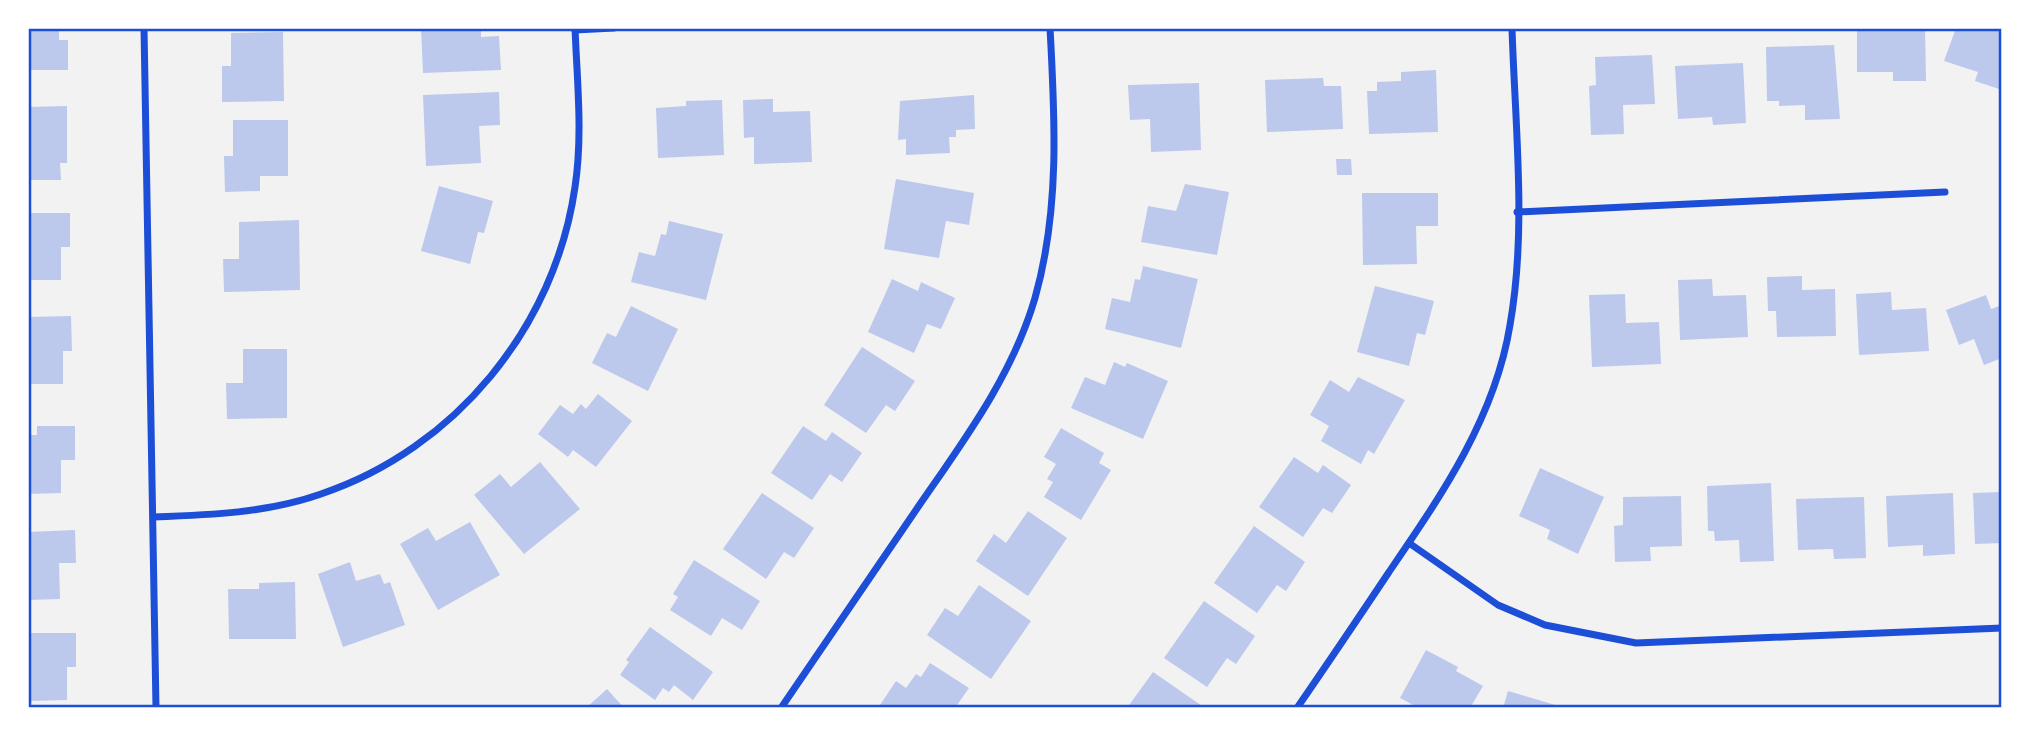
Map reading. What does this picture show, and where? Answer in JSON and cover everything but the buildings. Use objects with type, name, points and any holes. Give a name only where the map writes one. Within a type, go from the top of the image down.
[{"type":"street","points":[[144,28],[156,708]]},
{"type":"street","points":[[153,517],[236,513],[323,494],[374,471],[417,444],[459,412],[493,377],[526,330],[561,249],[569,219],[579,151],[575,29],[614,28]]},
{"type":"street","points":[[781,708],[993,396],[1021,338],[1035,297],[1052,196],[1054,101],[1050,28]]},
{"type":"street","points":[[1297,708],[1446,488],[1470,443],[1498,375],[1510,325],[1516,280],[1512,28]]},
{"type":"street","points":[[1517,212],[1945,192]]},
{"type":"street","points":[[1409,543],[1498,605],[1545,625],[1636,643],[2002,628]]}]
